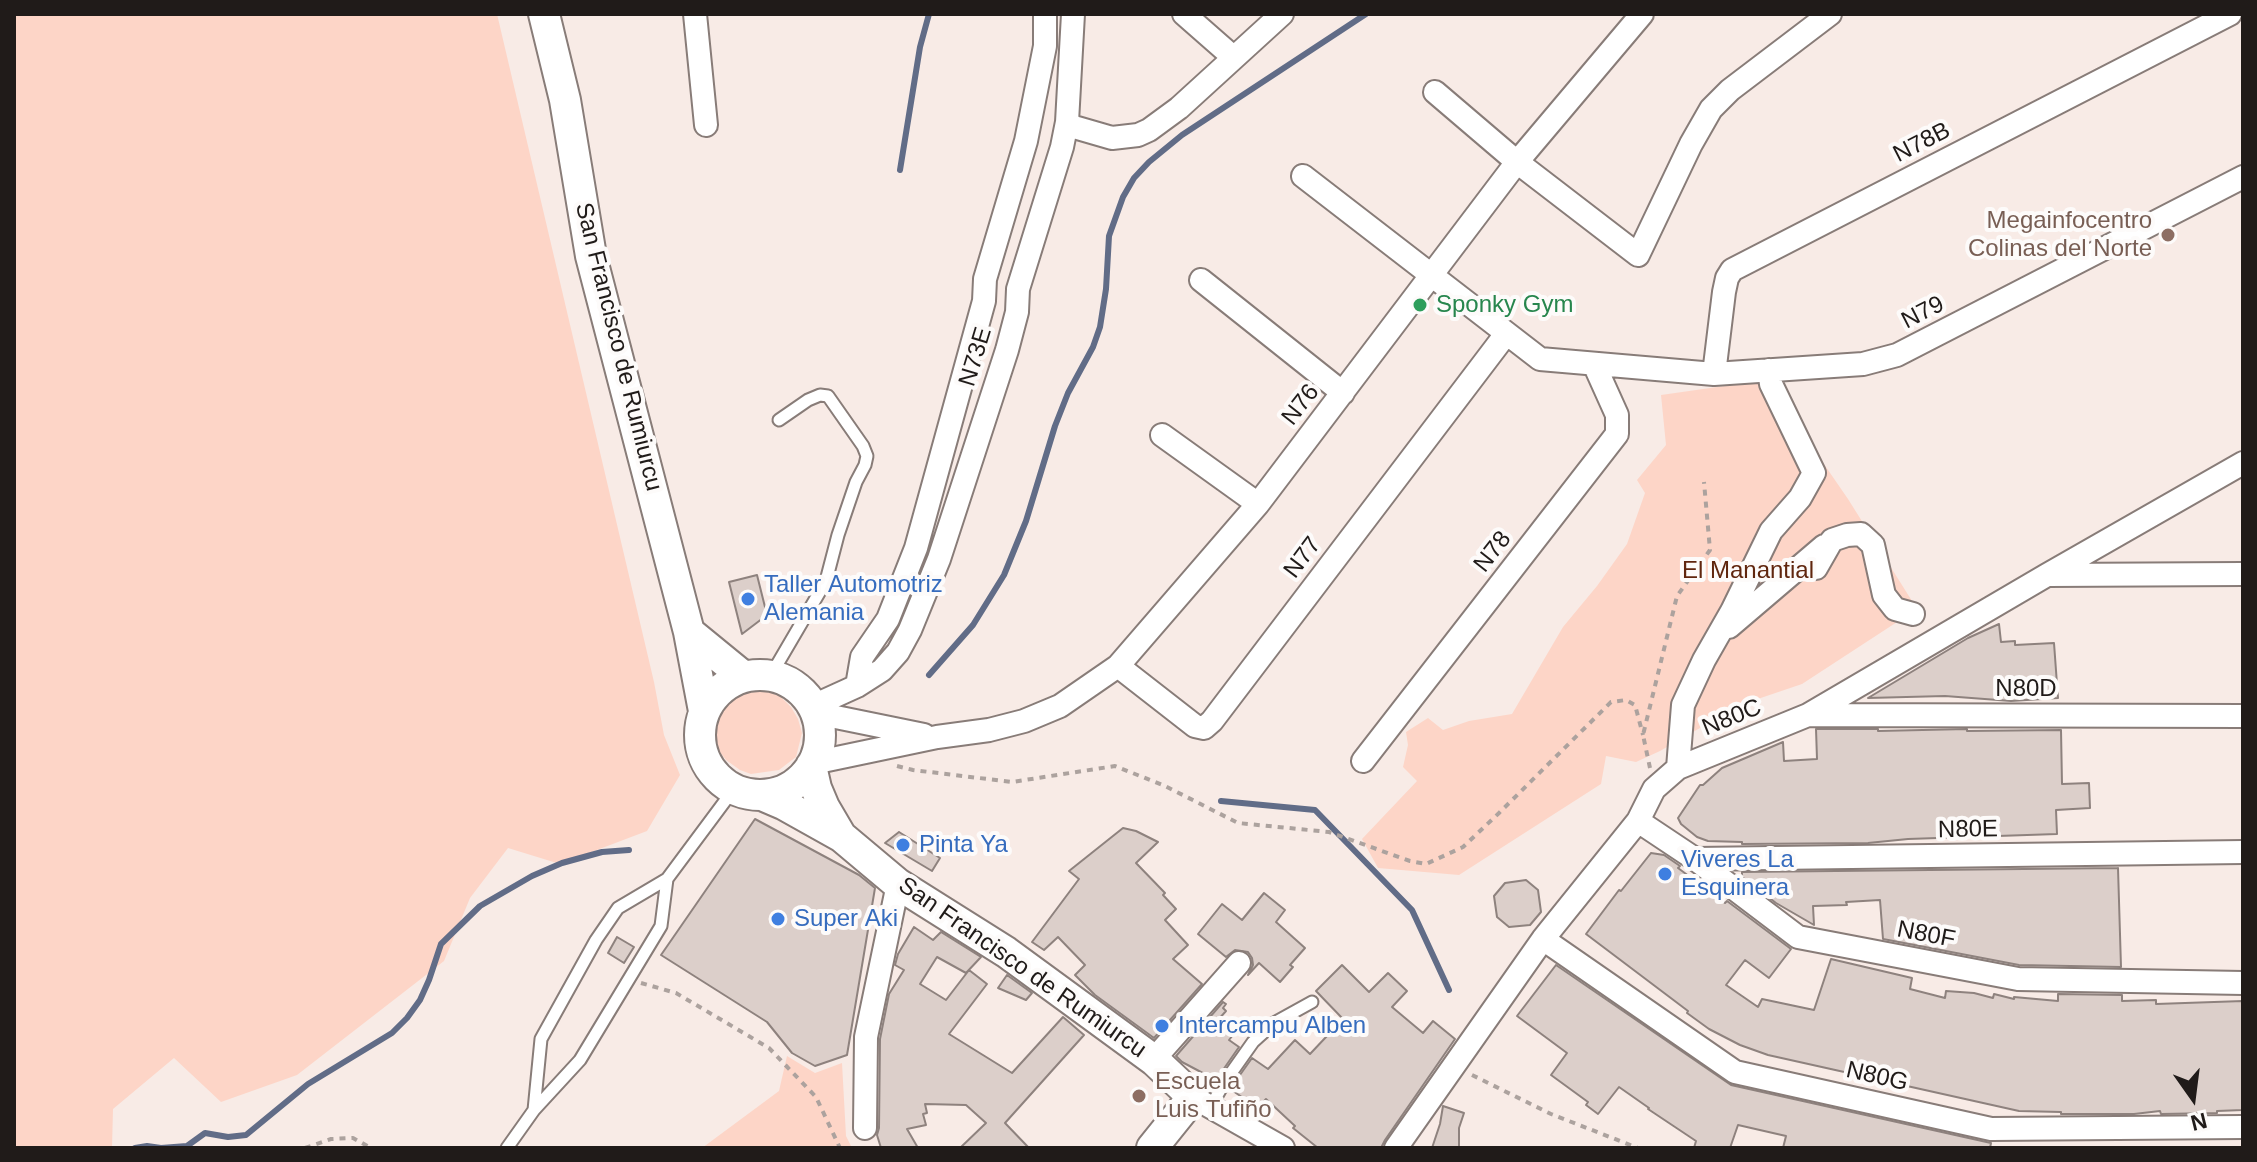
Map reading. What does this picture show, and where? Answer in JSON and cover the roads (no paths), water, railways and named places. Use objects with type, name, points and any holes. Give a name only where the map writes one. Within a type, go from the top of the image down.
[{"type":"main road","name":"San Francisco de Rumiurcu","points":[[544,14],[565,100],[591,256],[689,632],[704,711]]},
{"type":"main road","points":[[689,632],[758,676],[796,686],[815,710],[820,738],[812,764],[798,781],[781,791],[748,792],[718,779],[707,764],[700,746],[699,728],[704,711],[720,689],[758,676]]},
{"type":"main road","name":"San Francisco de Rumiurcu","points":[[812,764],[816,788],[842,837]]},
{"type":"main road","name":"San Francisco de Rumiurcu","points":[[748,792],[783,804],[842,837],[898,884],[1006,952],[1155,1061],[1202,1102]]},
{"type":"main road","points":[[1152,1148],[1202,1102]]},
{"type":"street","points":[[695,14],[706,125]]},
{"type":"street","name":"N73E","points":[[857,686],[862,657],[888,619],[916,548],[984,301],[985,279],[1026,141],[1045,46],[1045,14]]},
{"type":"street","name":"N73E","points":[[815,710],[882,670],[898,652],[939,559],[1007,350],[1017,312],[1018,289],[1062,147],[1067,122],[1073,14]]},
{"type":"street","points":[[1184,14],[1233,57]]},
{"type":"street","points":[[1067,122],[1100,136],[1138,135],[1165,120],[1282,14]]},
{"type":"street","name":"N76","points":[[812,764],[1024,721],[1060,706],[1118,666],[1258,504],[1517,162],[1642,14]]},
{"type":"street","points":[[1435,92],[1517,162],[1638,255],[1711,109],[1730,90],[1830,14]]},
{"type":"street","name":"N78B","points":[[1714,374],[1724,292],[1732,270],[2230,14]]},
{"type":"street","name":"N79","points":[[1303,176],[1540,359],[1714,374],[1863,364],[1897,355],[2243,177]]},
{"type":"street","points":[[1201,280],[1343,393]]},
{"type":"street","points":[[984,301],[1017,312]]},
{"type":"street","name":"N77","points":[[1118,666],[1195,726],[1204,728],[1506,334]]},
{"type":"street","points":[[971,342],[1007,350]]},
{"type":"street","name":"N78","points":[[1363,761],[1617,434],[1617,415],[1594,364]]},
{"type":"street","points":[[1678,768],[1683,705],[1771,531],[1800,498],[1814,473],[1771,384],[1769,370]]},
{"type":"street","points":[[1162,435],[1258,504]]},
{"type":"street","name":"N80C","points":[[1396,1148],[1543,939],[1638,821],[1654,789],[1678,768],[1808,715],[2243,463]]},
{"type":"street","points":[[1717,637],[1832,540],[1847,535],[1861,534],[1873,545],[1884,595],[1895,609],[1913,614]]},
{"type":"street","points":[[1816,568],[1832,540]]},
{"type":"street","points":[[916,548],[939,559]]},
{"type":"street","points":[[2047,575],[2243,574]]},
{"type":"street","name":"N76","points":[[815,710],[937,737]]},
{"type":"street","name":"N80D","points":[[1808,715],[2243,716]]},
{"type":"street","name":"N80F","points":[[1638,821],[1695,859],[1798,937],[2018,979],[2243,983]]},
{"type":"street","name":"N80E","points":[[1695,859],[2243,852]]},
{"type":"street","points":[[865,1128],[866,1037],[898,884]]},
{"type":"street","name":"N80G","points":[[1543,939],[1735,1072],[1991,1129],[2243,1127]]},
{"type":"street","points":[[1155,1061],[1239,963]]},
{"type":"street","name":"San Francisco de Rumiurcu","points":[[1202,1102],[1283,1148]]},
{"type":"lane","points":[[758,676],[826,581],[838,535],[867,456],[828,396],[820,395],[808,400],[779,420]]},
{"type":"lane","points":[[534,1110],[541,1039],[596,940],[618,908],[667,879],[748,792]]},
{"type":"lane","points":[[507,1148],[534,1110],[580,1060],[661,926],[667,879]]},
{"type":"lane","points":[[1202,1102],[1224,1083],[1253,1042],[1274,1023],[1312,1002]]},
{"type":"waterway","points":[[900,170],[920,47],[929,14]]},
{"type":"waterway","points":[[929,675],[973,625],[1004,575],[1026,521],[1055,426],[1100,327],[1109,236],[1123,197],[1134,178],[1182,135],[1366,14]]},
{"type":"waterway","points":[[1221,801],[1315,810],[1412,910],[1449,990]]},
{"type":"waterway","points":[[135,1148],[187,1146],[205,1133],[228,1137],[246,1135],[308,1084],[392,1033],[420,1000],[441,944],[480,906],[532,876],[562,863],[602,852],[629,850]]},
{"type":"place","name":"Megainfocentro Colinas del Norte","points":[[2168,235]]},
{"type":"place","name":"Sponky Gym","points":[[1420,305]]},
{"type":"place","name":"Taller Automotriz Alemania","points":[[748,599]]},
{"type":"place","name":"Pinta Ya","points":[[903,845]]},
{"type":"place","name":"Viveres La Esquinera","points":[[1665,874]]},
{"type":"place","name":"Super Aki","points":[[778,919]]},
{"type":"place","name":"Intercampu Alben","points":[[1162,1026]]},
{"type":"place","name":"Escuela Luis Tufiño","points":[[1139,1096]]},
{"type":"park label","name":"El Manantial","points":[[1748,571]]}]
